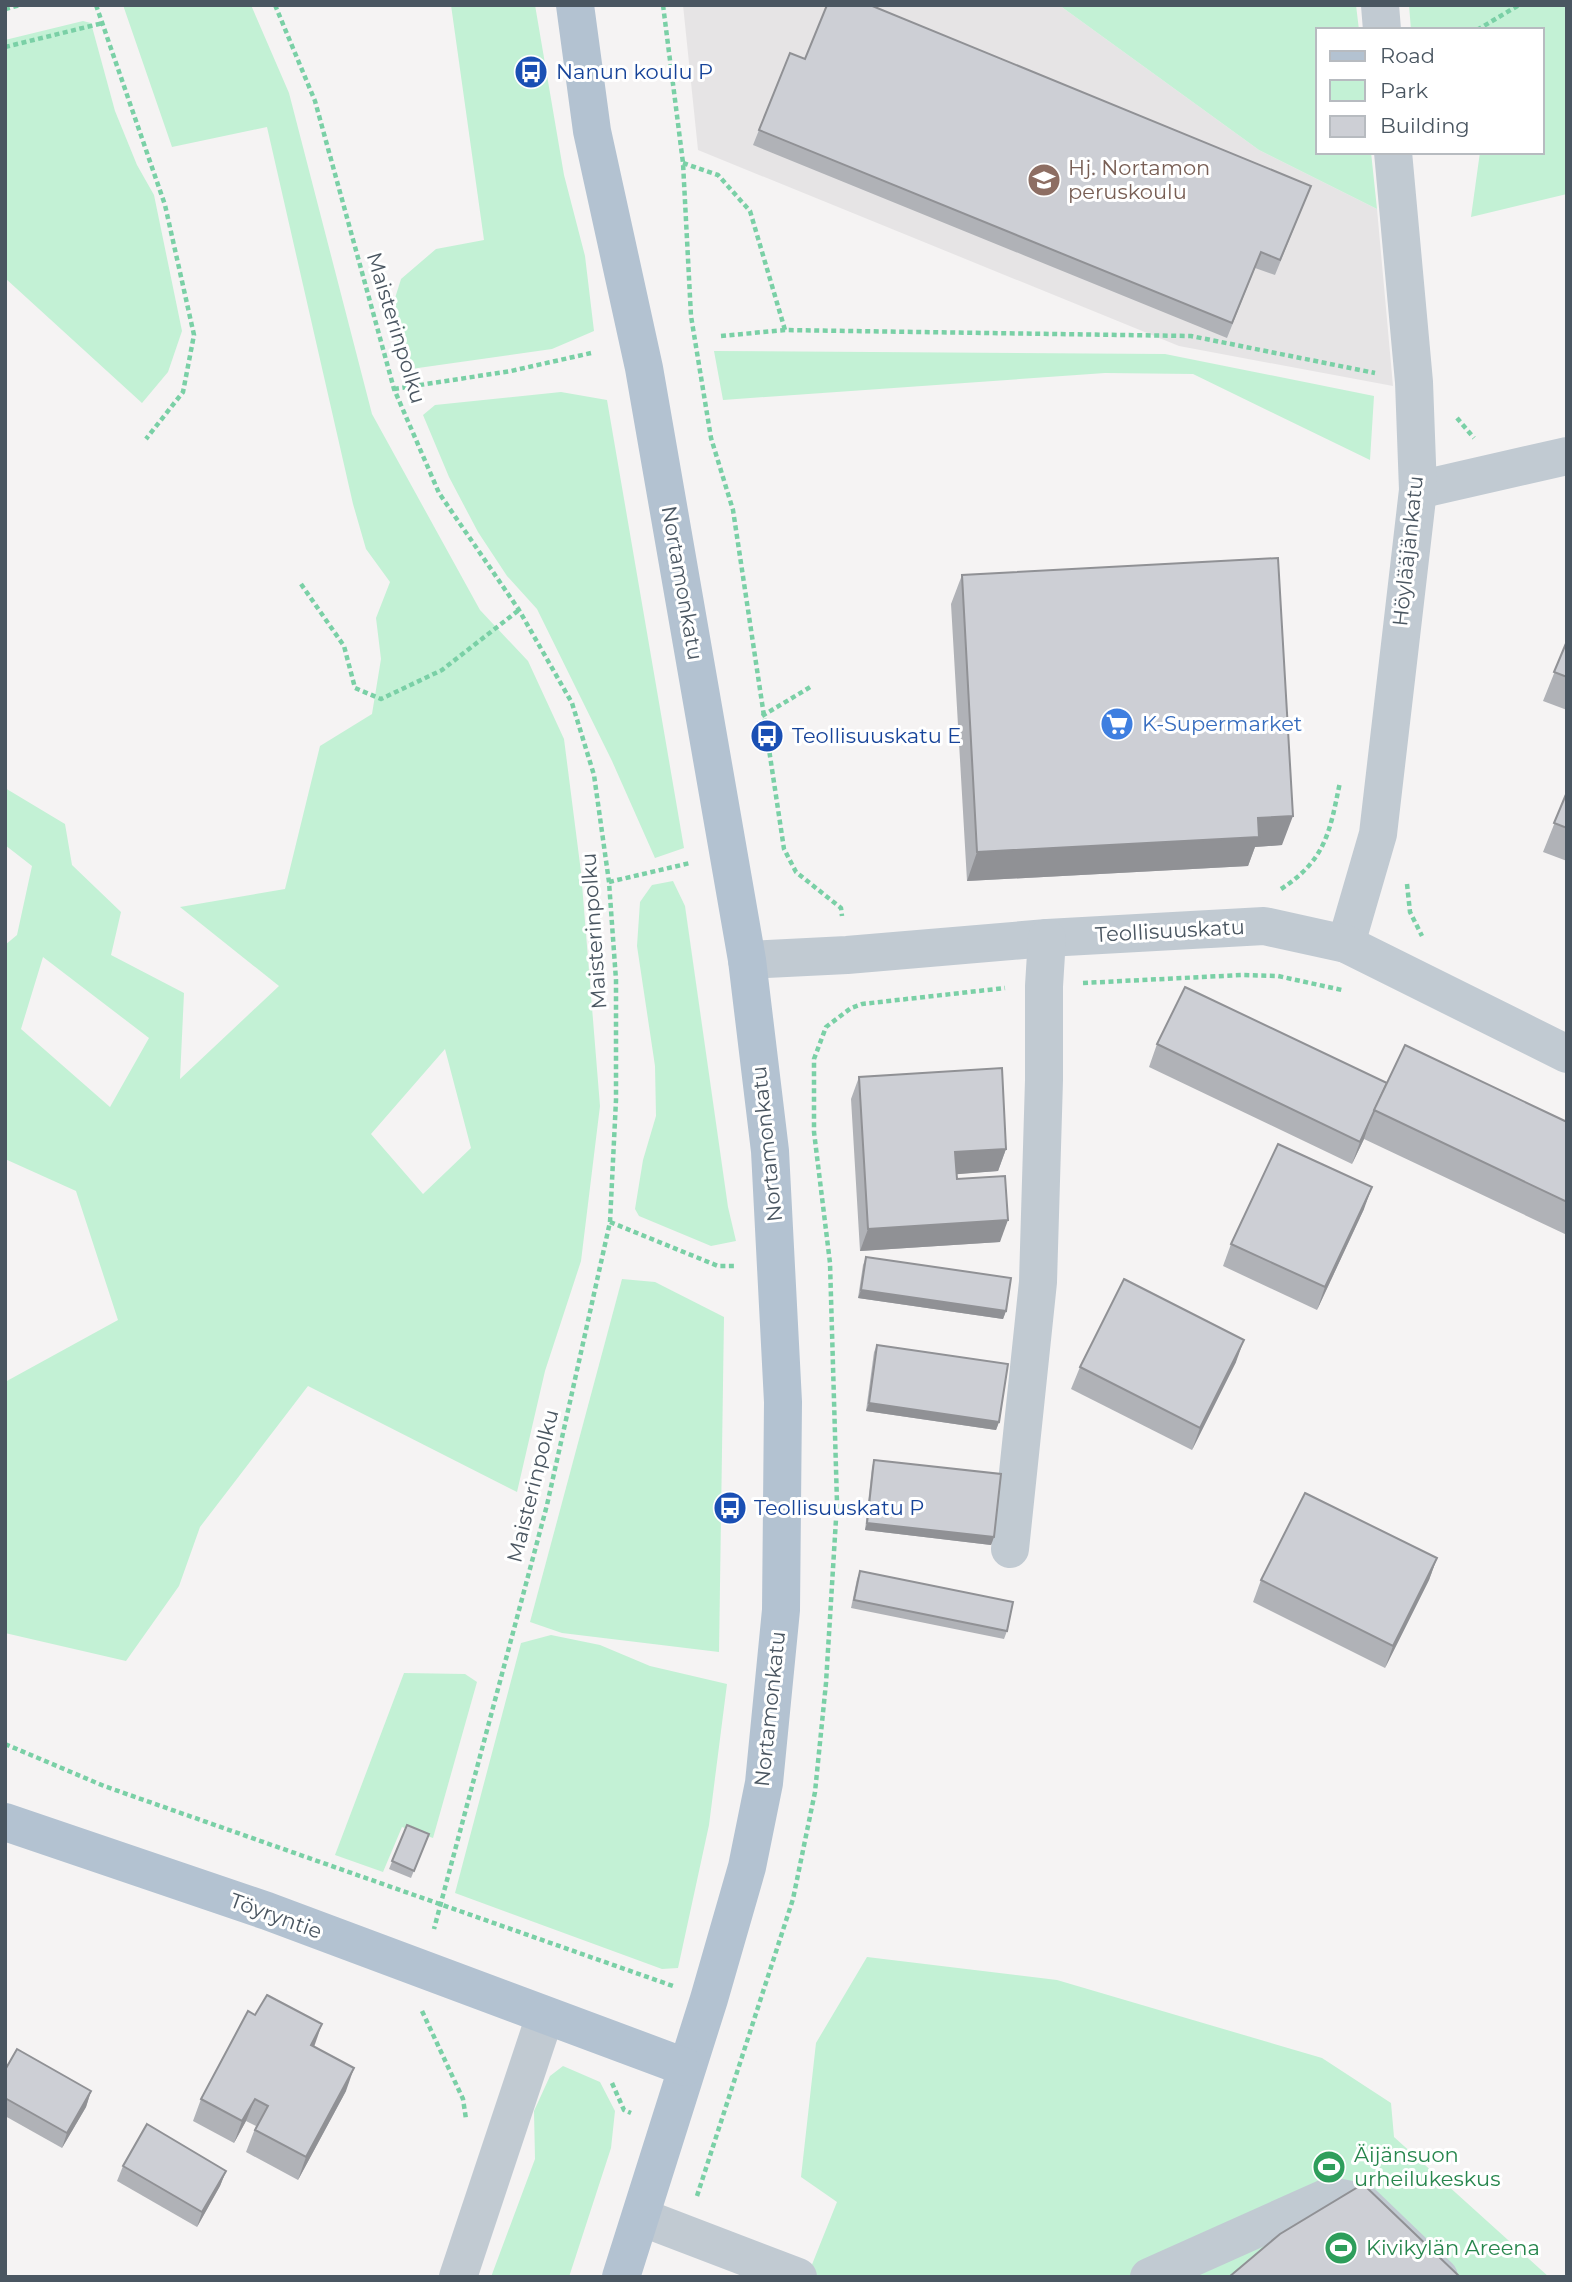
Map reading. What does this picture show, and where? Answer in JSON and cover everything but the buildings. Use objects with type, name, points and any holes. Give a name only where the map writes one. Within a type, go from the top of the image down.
[{"type":"main road","name":"Nortamonkatu","points":[[575,5],[592,131],[644,368],[747,960],[770,1151],[779,1264],[783,1402],[781,1610],[764,1783],[747,1867],[709,1999],[685,2067],[621,2277]]},
{"type":"main road","name":"Töyryntie","points":[[5,1822],[267,1911],[685,2067]]},
{"type":"street","points":[[1380,5],[1382,28]]},
{"type":"street","name":"Höylääjänkatu","points":[[1346,944],[1378,834],[1418,490],[1414,382],[1393,154]]},
{"type":"street","points":[[1418,490],[1567,456]]},
{"type":"street","name":"Teollisuuskatu","points":[[747,960],[847,955],[1047,938],[1264,926],[1346,944],[1567,1054]]},
{"type":"street","points":[[1010,1549],[1038,1282],[1047,938]]},
{"type":"street","points":[[458,2277],[545,2016]]},
{"type":"street","points":[[1149,2277],[1330,2196],[1360,2202],[1439,2277]]},
{"type":"street","points":[[641,2217],[798,2277]]},
{"type":"path","points":[[5,9],[20,5]]},
{"type":"path","points":[[96,5],[165,205],[194,335],[183,392],[146,439]]},
{"type":"path","name":"Maisterinpolku","points":[[275,5],[316,101],[394,389],[439,493],[519,610],[572,703],[594,775],[610,882],[616,979],[616,1100],[610,1222],[547,1505],[439,1905]]},
{"type":"path","points":[[663,5],[683,163],[691,316],[711,438],[733,510],[784,849],[796,872],[841,908],[851,911]]},
{"type":"path","points":[[1480,28],[1519,5]]},
{"type":"path","points":[[5,47],[103,23]]},
{"type":"path","points":[[683,163],[718,175],[750,212],[785,330]]},
{"type":"path","points":[[721,336],[785,330],[1191,337],[1414,382]]},
{"type":"path","points":[[394,389],[511,371],[591,353]]},
{"type":"path","points":[[301,584],[344,646],[355,688],[381,699],[442,670],[519,610]]},
{"type":"path","points":[[762,716],[811,686]]},
{"type":"path","points":[[1279,890],[1302,876],[1325,846],[1342,775]]},
{"type":"path","points":[[1332,825],[1378,834]]},
{"type":"path","points":[[1406,874],[1410,912],[1423,940],[1443,956],[1430,985]]},
{"type":"path","points":[[841,908],[850,1008],[921,995],[1254,975],[1278,976],[1355,993]]},
{"type":"path","points":[[610,1222],[718,1266],[830,1263]]},
{"type":"path","points":[[5,1745],[104,1786],[757,2015],[684,2234]]},
{"type":"path","points":[[420,2007],[463,2099],[466,2121]]},
{"type":"shaded area","name":"Hj. Nortamon peruskoulu","points":[[683,5],[1059,5],[1259,150],[1377,209],[1393,386],[1179,346],[698,150]]},
{"type":"green space","points":[[123,5],[251,5],[289,93],[372,414],[480,610],[528,661],[564,739],[581,872],[600,1106],[581,1261],[545,1371],[517,1492],[308,1386],[200,1527],[179,1586],[126,1661],[5,1633],[5,1382],[118,1320],[76,1191],[5,1159],[5,945],[17,935],[32,866],[5,845],[5,788],[65,824],[72,865],[121,912],[111,955],[184,993],[180,1079],[279,986],[180,907],[285,889],[320,746],[372,714],[381,659],[376,618],[390,582],[366,549],[353,504],[267,127],[172,147]],"holes":[[[43,957],[149,1038],[110,1107],[21,1029]],[[445,1049],[471,1148],[423,1194],[371,1134]]]},
{"type":"green space","points":[[451,5],[535,5],[564,175],[585,256],[594,331],[552,349],[411,369],[398,345],[391,311],[401,279],[436,249],[484,240]]},
{"type":"green space","points":[[1059,5],[1356,5],[1359,28],[1316,28],[1316,154],[1371,154],[1377,209],[1259,150]]},
{"type":"green space","points":[[1409,5],[1567,5],[1567,194],[1471,217],[1480,154],[1544,154],[1544,28],[1411,28]]},
{"type":"green space","points":[[83,21],[91,23],[115,111],[137,165],[154,195],[182,331],[168,372],[142,403],[5,278],[5,40]]},
{"type":"green space","points":[[714,351],[1165,354],[1374,396],[1370,460],[1193,374],[1105,373],[723,400]]},
{"type":"green space","points":[[561,392],[607,400],[684,848],[655,858],[612,761],[537,609],[507,576],[478,532],[449,477],[423,415],[435,405]]},
{"type":"green space","points":[[673,881],[685,906],[728,1207],[736,1241],[711,1246],[639,1216],[635,1209],[643,1160],[656,1116],[655,1066],[637,946],[640,902],[652,885]]},
{"type":"green space","points":[[622,1279],[655,1282],[724,1317],[719,1652],[562,1633],[530,1622]]},
{"type":"green space","points":[[551,1635],[600,1645],[650,1666],[727,1684],[709,1825],[678,1968],[662,1969],[455,1893],[521,1643]]},
{"type":"green space","points":[[404,1673],[465,1674],[477,1682],[433,1838],[402,1827],[383,1872],[335,1855]]},
{"type":"green space","points":[[867,1957],[1057,1980],[1322,2058],[1391,2103],[1394,2137],[1549,2277],[807,2277],[837,2202],[801,2177],[816,2043]]},
{"type":"green space","points":[[563,2066],[600,2082],[615,2111],[611,2148],[569,2277],[491,2277],[535,2159],[534,2111],[550,2076]]},
{"type":"place","name":"Nanun koulu P","points":[[531,72]]},
{"type":"place","name":"Hj. Nortamon peruskoulu","points":[[1044,180]]},
{"type":"place","name":"K-Supermarket","points":[[1117,724]]},
{"type":"place","name":"Teollisuuskatu E","points":[[767,736]]},
{"type":"place","name":"Teollisuuskatu P","points":[[730,1508]]},
{"type":"place","name":"Äijänsuon urheilukeskus","points":[[1329,2167]]},
{"type":"place","name":"Kivikylän Areena","points":[[1341,2248]]}]
